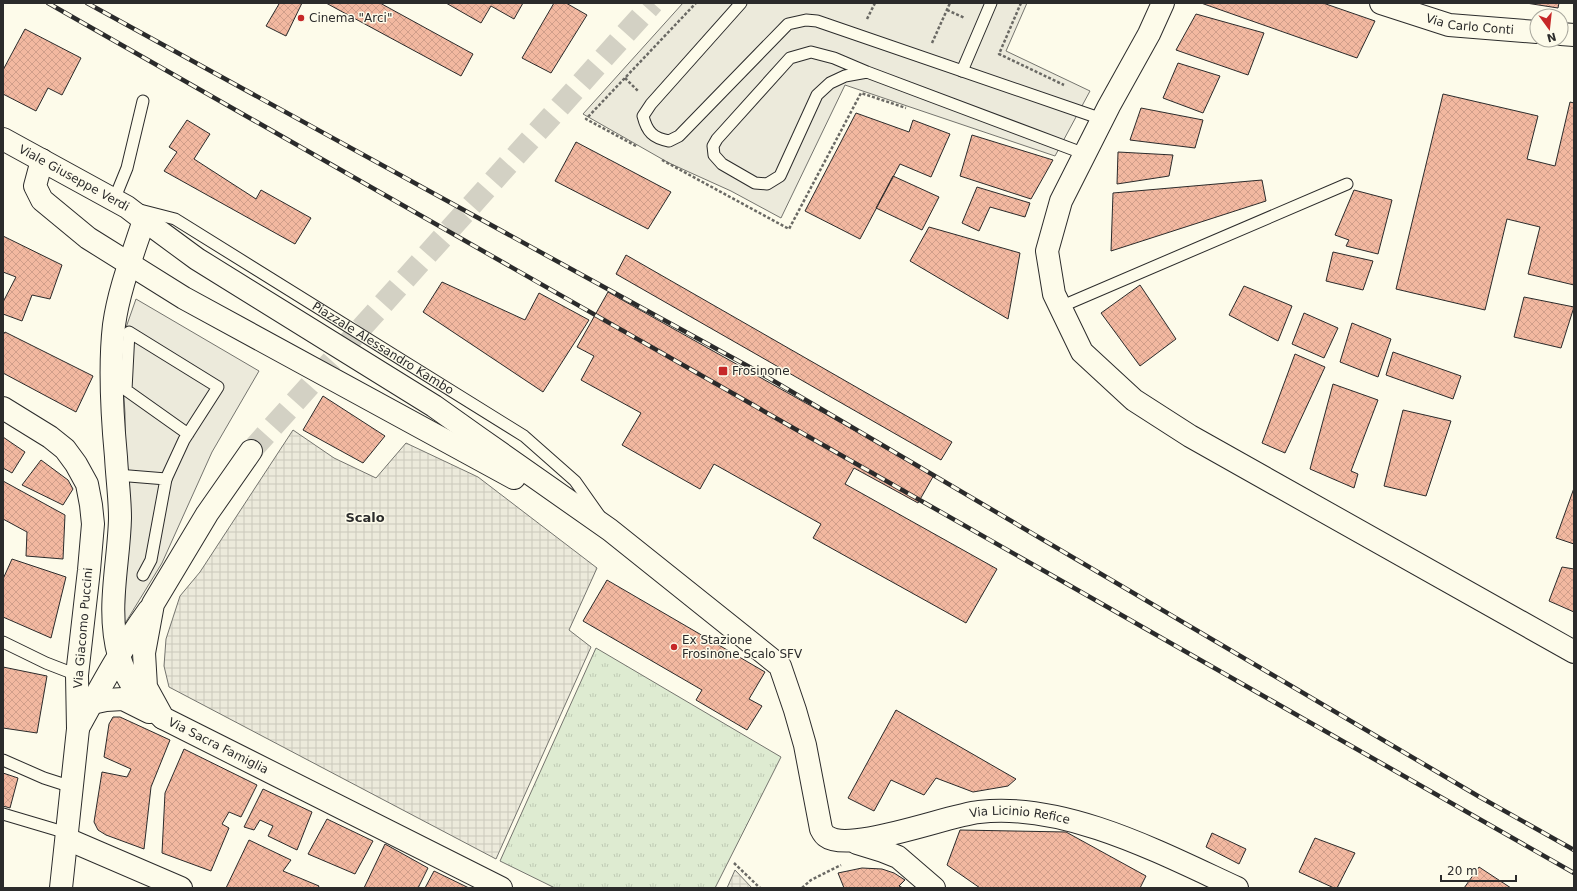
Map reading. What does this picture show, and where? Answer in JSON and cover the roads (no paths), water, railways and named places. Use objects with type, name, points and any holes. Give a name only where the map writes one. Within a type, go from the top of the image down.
[{"type":"street","points":[[1163,3],[1149,34],[1102,120],[1061,201],[1047,251],[1054,294],[1082,352],[1134,400],[1190,436],[1574,652]]},
{"type":"street","name":"Via Carlo Conti","points":[[1381,3],[1449,25],[1529,31]]},
{"type":"street","name":"Viale Giuseppe Verdi","points":[[3,139],[120,204],[144,220]]},
{"type":"street","name":"Piazzale Alessandro Kambo","points":[[42,160],[35,186],[42,200],[88,238],[184,298],[610,530]]},
{"type":"street","points":[[144,220],[129,264],[114,325],[112,358],[120,518],[113,597],[113,623],[119,656],[128,679],[138,696],[163,718]]},
{"type":"street","name":"Piazzale Alessandro Kambo","points":[[144,220],[197,259],[434,406],[610,530],[780,666],[803,738],[816,806]]},
{"type":"street","name":"Via Giacomo Puccini","points":[[3,408],[50,437],[65,449],[76,464],[87,484],[91,505],[92,524],[89,570],[77,675],[78,729],[61,888]]},
{"type":"street","name":"Via Sacra Famiglia","points":[[251,451],[207,514],[152,604],[144,653],[146,688],[163,718],[501,888]]},
{"type":"street","points":[[78,729],[135,628],[152,604]]},
{"type":"street","points":[[92,703],[123,699],[163,718]]},
{"type":"street","name":"Via Licinio Refice","points":[[816,806],[821,829],[825,836],[833,840],[852,841],[880,837],[978,812],[1021,811],[1045,814],[1110,833],[1184,863],[1238,888]]},
{"type":"street","points":[[912,869],[910,860],[915,828]]},
{"type":"street","points":[[67,836],[181,888]]},
{"type":"street","points":[[852,841],[898,857],[934,888]]},
{"type":"lane","points":[[742,3],[651,104],[643,116],[646,127],[657,138],[669,141],[679,136],[788,24],[806,20],[817,22],[1102,120]]},
{"type":"lane","points":[[962,71],[991,3]]},
{"type":"lane","points":[[867,72],[845,76],[830,83],[817,96],[780,176],[767,184],[755,183],[722,164],[714,155],[713,146],[717,139],[790,58],[811,52],[834,58],[867,72],[1085,154]]},
{"type":"lane","points":[[120,204],[126,168],[143,101]]},
{"type":"lane","points":[[1060,307],[1347,184]]},
{"type":"lane","name":"Piazzale Alessandro Kambo","points":[[120,204],[175,219],[524,436],[575,481],[610,530]]},
{"type":"lane","points":[[143,575],[151,560],[166,479],[188,434],[218,387],[129,332],[126,390],[188,434]]},
{"type":"lane","points":[[117,475],[166,479]]},
{"type":"lane","points":[[3,642],[46,663],[77,675]]},
{"type":"lane","points":[[3,760],[44,778],[72,787]]},
{"type":"lane","points":[[3,814],[67,836]]},
{"type":"tunnel","points":[[251,451],[653,3]]},
{"type":"railway","points":[[48,3],[1574,873]]},
{"type":"railway","points":[[87,3],[755,370],[1478,796],[1574,850]]},
{"type":"place","name":"Cinema \"Arci\"","points":[[301,18]]},
{"type":"place","name":"Frosinone","points":[[723,371]]},
{"type":"place","name":"Ex Stazione Frosinone Scalo SFV","points":[[674,647]]},
{"type":"district","name":"Scalo","points":[[365,517]]}]
